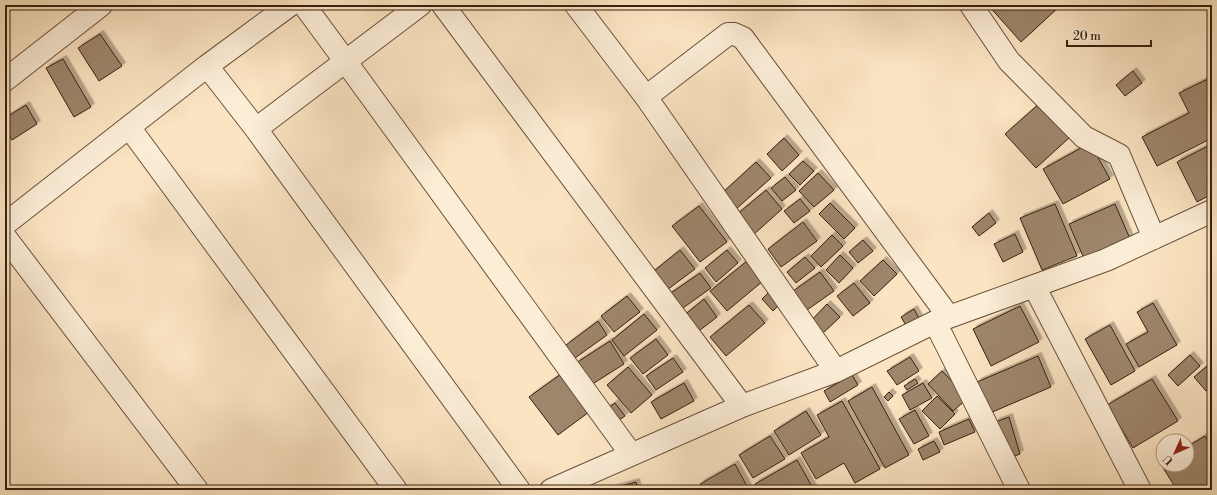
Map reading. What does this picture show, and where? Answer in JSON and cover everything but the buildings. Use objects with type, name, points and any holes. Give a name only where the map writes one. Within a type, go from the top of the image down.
[{"type":"street","points":[[5,80],[101,5]]},
{"type":"street","points":[[5,224],[207,66],[290,5]]},
{"type":"street","points":[[304,5],[631,454]]},
{"type":"street","points":[[256,130],[420,5]]},
{"type":"street","points":[[443,5],[742,406]]},
{"type":"street","points":[[576,5],[646,96],[836,371]]},
{"type":"street","points":[[971,5],[1009,61],[1084,137],[1119,155],[1154,238]]},
{"type":"street","points":[[646,96],[728,34],[734,34],[743,38],[942,319],[1019,490]]},
{"type":"street","points":[[207,66],[256,130],[519,490]]},
{"type":"street","points":[[129,127],[396,490]]},
{"type":"street","points":[[551,490],[742,406],[836,371],[942,319],[1106,260],[1212,211]]},
{"type":"street","points":[[5,237],[197,490]]},
{"type":"street","points":[[1034,286],[1140,490]]}]
